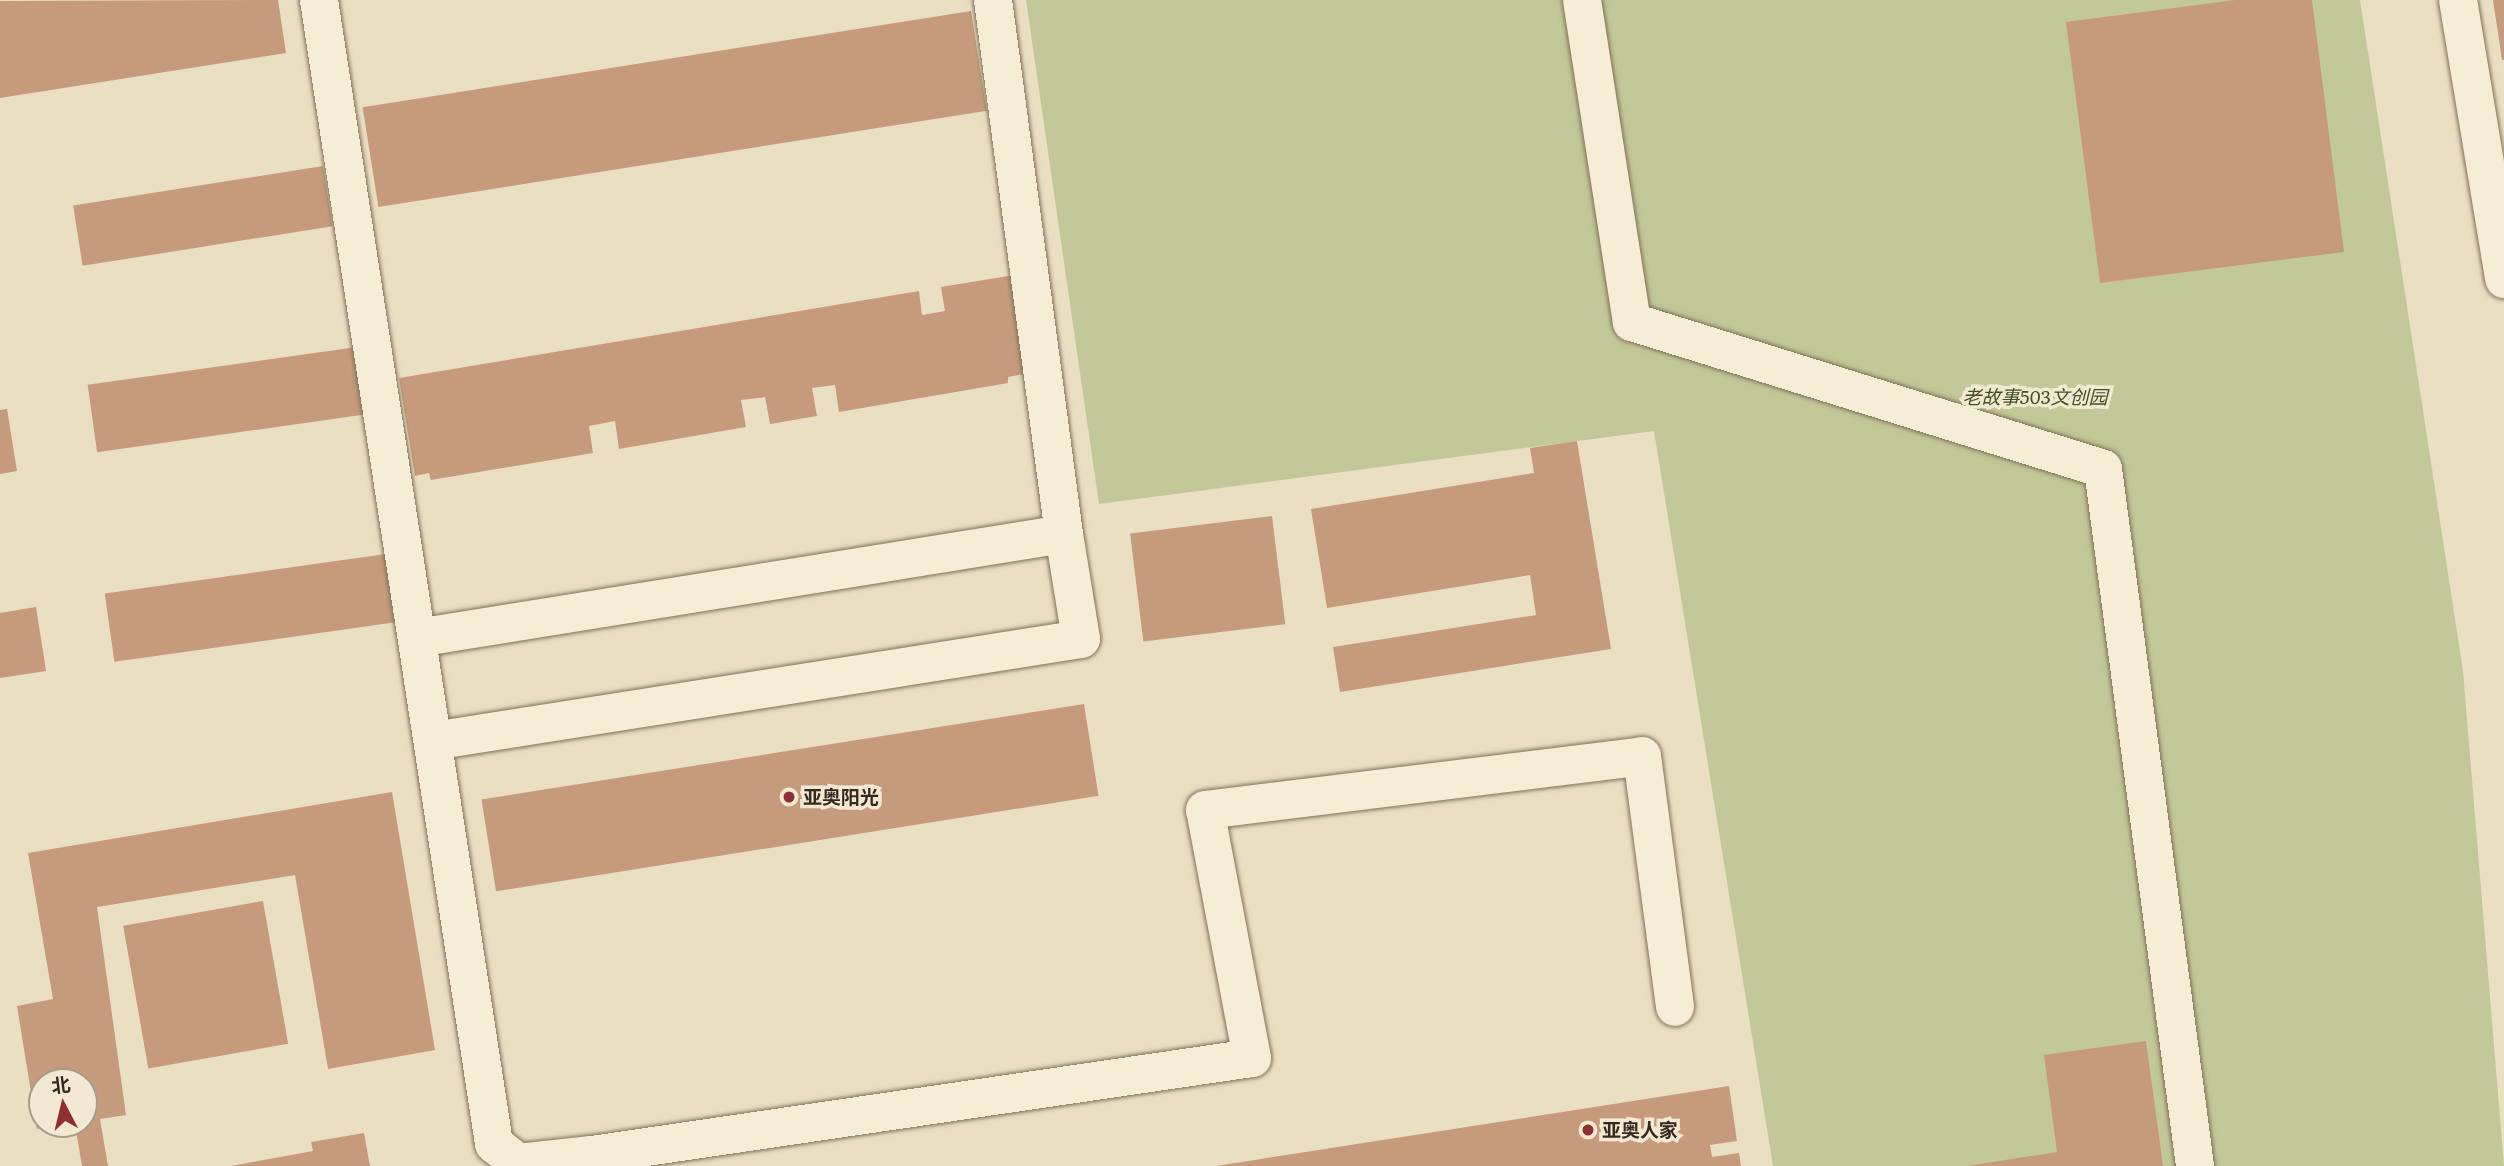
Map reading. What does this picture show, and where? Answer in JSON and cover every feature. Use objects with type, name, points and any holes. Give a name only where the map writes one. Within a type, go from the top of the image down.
[{"type":"street","points":[[319,0],[494,1144],[519,1163],[593,1160],[1252,1058],[1205,810],[1642,755],[1675,1007]]},
{"type":"street","points":[[433,741],[1081,639],[1064,534],[993,0]]},
{"type":"street","points":[[1582,0],[1632,322],[2103,470],[2195,1166]]},
{"type":"street","points":[[2458,0],[2504,279]]},
{"type":"street","points":[[417,638],[1064,534]]},
{"type":"green space","name":"老故事503文创园","points":[[1026,0],[2360,0],[2463,671],[2504,1166],[1773,1166],[1654,431],[1099,504]]},
{"type":"building","points":[[278,0],[286,53],[0,98],[0,1]]},
{"type":"building","points":[[2235,0],[2312,0],[2344,252],[2100,283],[2066,22]]},
{"type":"building","points":[[2493,0],[2504,0],[2504,60],[2502,60]]},
{"type":"building","points":[[971,11],[987,111],[378,207],[363,107]]},
{"type":"building","points":[[323,166],[333,226],[83,266],[73,206]]},
{"type":"building","points":[[1014,275],[1030,373],[1008,377],[1008,383],[839,412],[835,385],[812,388],[817,416],[770,424],[765,397],[741,400],[746,427],[619,449],[615,421],[589,426],[593,453],[431,480],[429,473],[415,476],[399,378],[919,291],[922,315],[945,311],[941,287]]},
{"type":"building","points":[[357,347],[366,414],[97,452],[88,385]]},
{"type":"building","points":[[7,409],[17,471],[0,474],[0,410]]},
{"type":"building","points":[[1577,441],[1611,649],[1340,692],[1333,647],[1536,615],[1530,575],[1327,608],[1311,509],[1534,473],[1530,448]]},
{"type":"building","points":[[1272,516],[1285,624],[1143,642],[1130,533]]},
{"type":"building","points":[[386,554],[396,622],[114,662],[105,594]]},
{"type":"building","points":[[36,607],[46,671],[0,678],[0,613]]},
{"type":"building","name":"亚奥阳光","points":[[1084,704],[1099,796],[496,891],[482,799]]},
{"type":"building","points":[[392,792],[435,1050],[328,1069],[295,875],[97,907],[126,1115],[100,1119],[108,1166],[82,1166],[77,1138],[98,1138],[98,1068],[28,1068],[28,1074],[17,1006],[53,999],[28,853]]},
{"type":"building","points":[[263,901],[288,1044],[148,1068],[123,926]]},
{"type":"building","points":[[2146,1041],[2163,1166],[1967,1166],[2057,1152],[2044,1055]]},
{"type":"building","name":"亚奥人家","points":[[1729,1086],[1737,1141],[1710,1145],[1712,1157],[1739,1153],[1741,1166],[1216,1166]]},
{"type":"building","points":[[364,1133],[370,1166],[231,1166],[313,1151],[311,1142]]},
{"type":"place","name":"亚奥阳光","points":[[789,797]]},
{"type":"place","name":"亚奥人家","points":[[1588,1130]]}]
